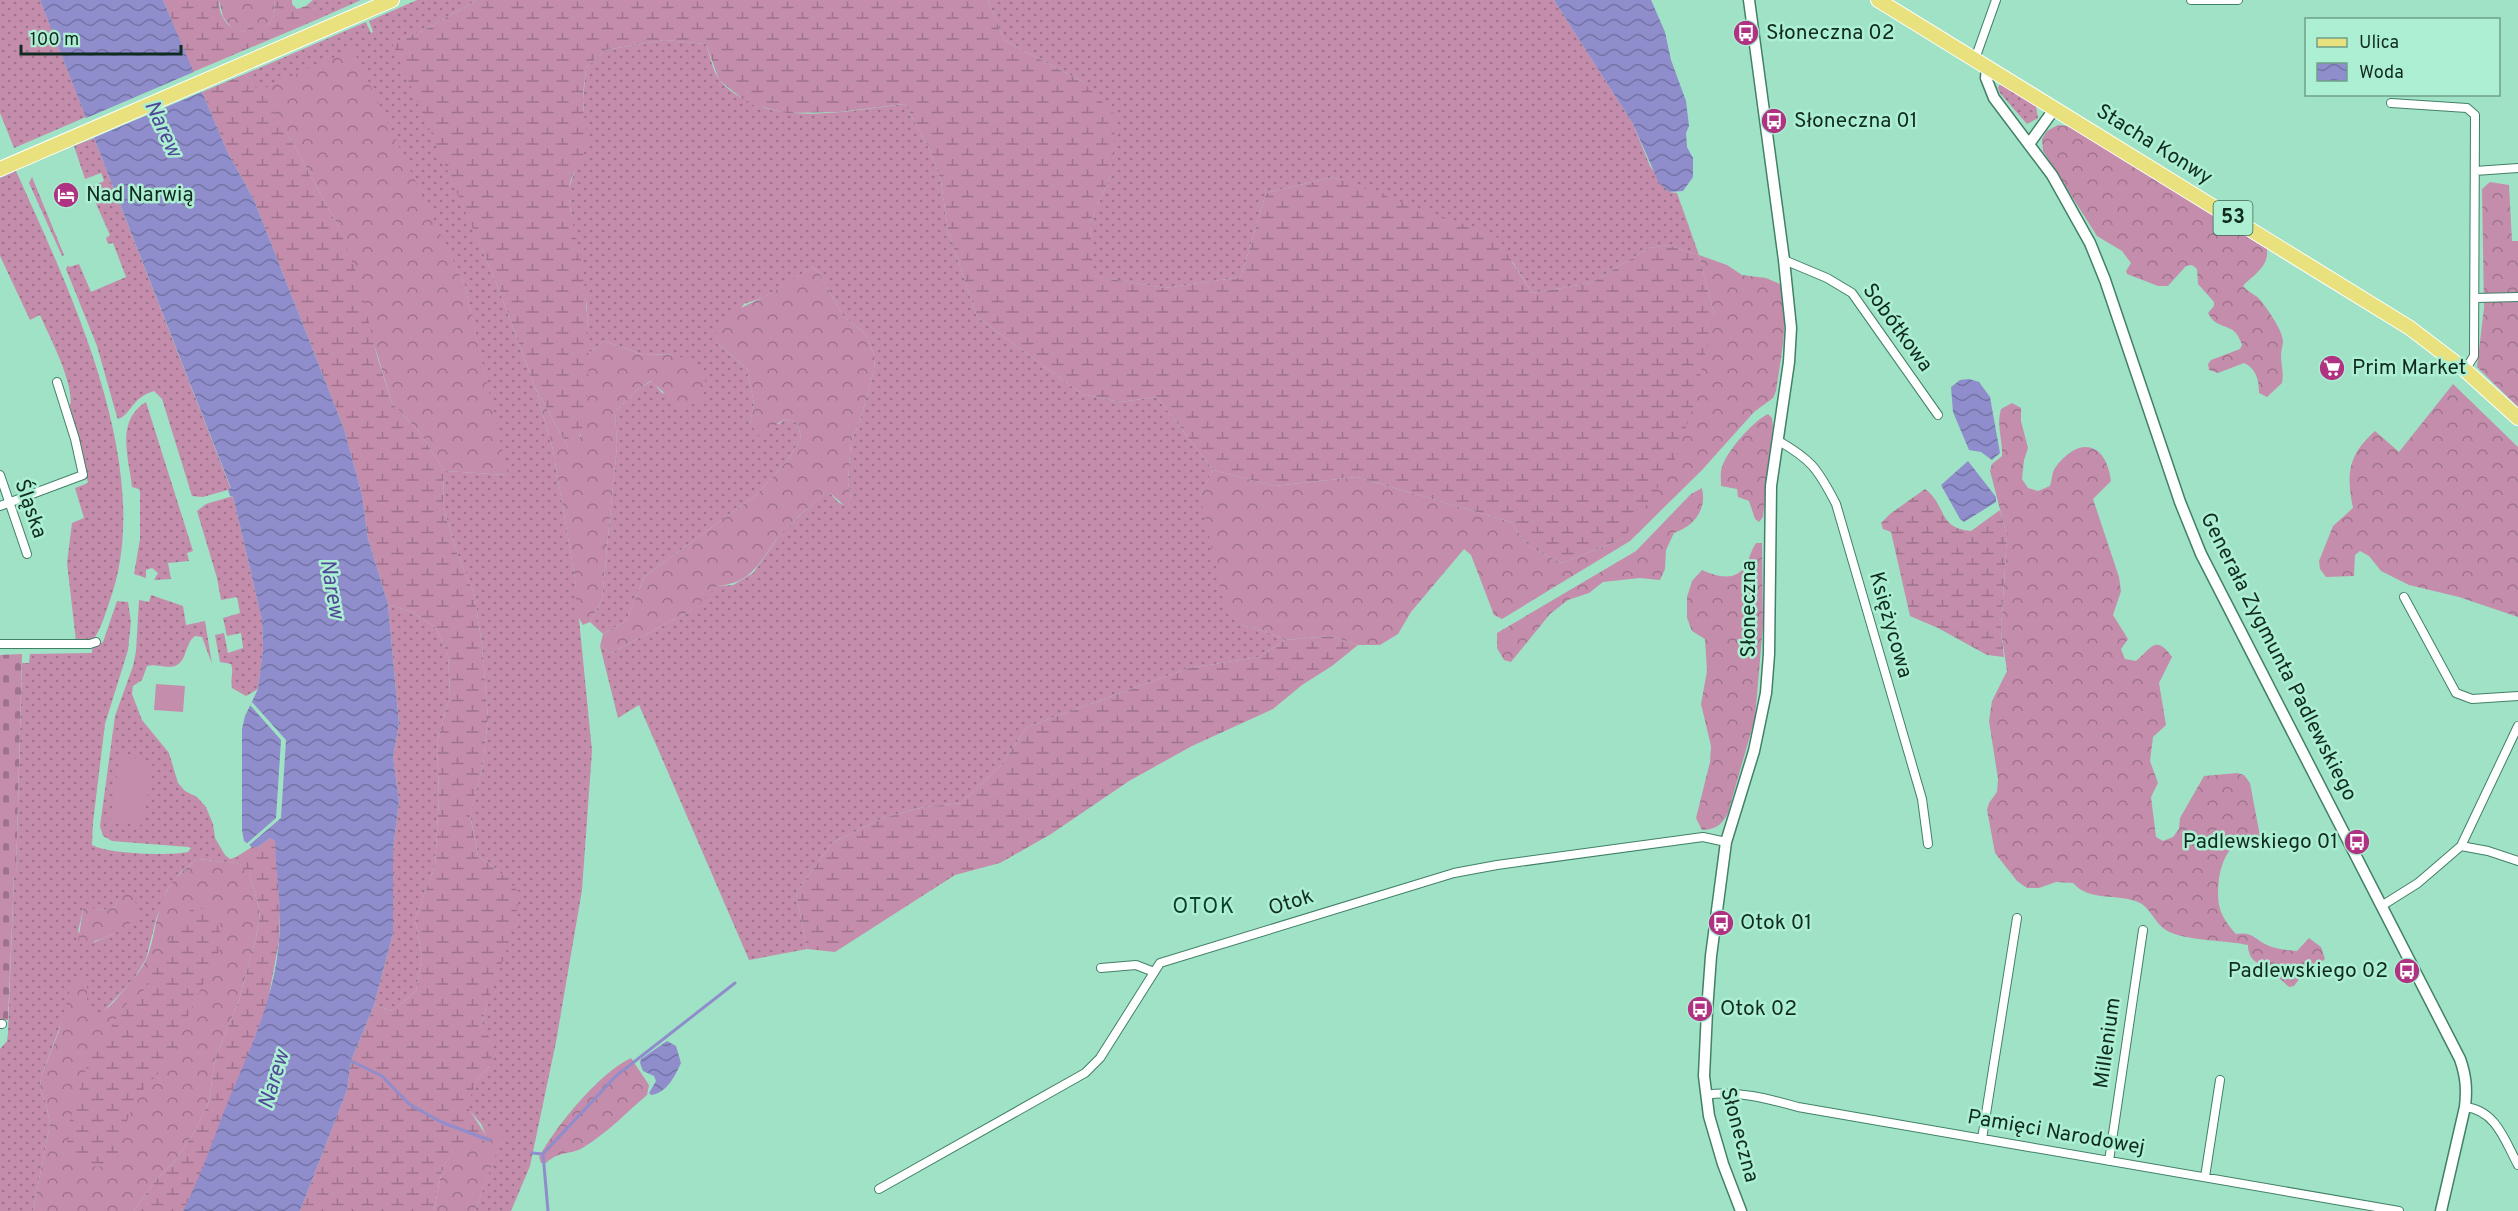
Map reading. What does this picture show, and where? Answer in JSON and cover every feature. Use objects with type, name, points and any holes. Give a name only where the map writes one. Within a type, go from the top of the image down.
[{"type":"main road","points":[[0,169],[392,0]]},
{"type":"main road","name":"Stacha Konwy","points":[[1878,0],[2410,328],[2465,370],[2518,418]]},
{"type":"street","name":"Słoneczna","points":[[1741,1211],[1718,1147],[1706,1095],[1704,1059],[1710,956],[1726,842],[1754,751],[1765,700],[1769,654],[1770,506],[1789,362],[1791,328],[1749,0]]},
{"type":"street","points":[[1975,59],[1996,0]]},
{"type":"street","points":[[2191,0],[2238,0]]},
{"type":"street","name":"Generała Zygmunta Padlewskiego","points":[[1987,67],[1986,78],[1994,98],[2066,197],[2091,243],[2180,502],[2201,554],[2383,905],[2466,1074],[2465,1107],[2441,1211]]},
{"type":"street","points":[[2391,103],[2467,108],[2473,111],[2476,121],[2474,356],[2465,370]]},
{"type":"street","points":[[2029,144],[2055,108]]},
{"type":"street","points":[[2475,171],[2518,168]]},
{"type":"street","name":"Sobótkowa","points":[[1784,260],[1827,278],[1852,293],[1938,415]]},
{"type":"street","points":[[2476,298],[2518,297]]},
{"type":"street","points":[[4,505],[83,475],[57,382]]},
{"type":"street","name":"Księżycowa","points":[[1777,440],[1796,450],[1820,472],[1836,504],[1922,799],[1928,844]]},
{"type":"street","name":"Śląska","points":[[0,475],[4,505],[27,554]]},
{"type":"street","points":[[2404,597],[2456,693],[2472,699],[2518,696]]},
{"type":"street","points":[[0,644],[90,644],[96,642]]},
{"type":"street","points":[[2383,905],[2418,883],[2461,846],[2518,726]]},
{"type":"street","name":"Otok","points":[[879,1189],[1085,1073],[1100,1058],[1160,963],[1454,873],[1703,837],[1726,842]]},
{"type":"street","points":[[2461,846],[2488,851],[2518,861]]},
{"type":"street","points":[[1982,1139],[2017,918]]},
{"type":"street","name":"Millenium","points":[[2109,1161],[2143,930]]},
{"type":"street","points":[[1101,968],[1136,966],[1154,972]]},
{"type":"street","points":[[2205,1177],[2220,1080]]},
{"type":"street","name":"Pamięci Narodowej","points":[[1706,1095],[1719,1093],[1756,1097],[1798,1107],[2399,1211]]},
{"type":"street","points":[[2465,1107],[2475,1108],[2491,1117],[2518,1165]]},
{"type":"green space","points":[[0,0],[40,0],[86,117],[14,148],[0,113]]},
{"type":"green space","points":[[163,0],[219,0],[220,11],[225,21],[233,28],[243,32],[250,26],[267,26],[275,14],[274,0],[292,0],[292,4],[297,9],[306,6],[316,10],[316,20],[193,72]]},
{"type":"green space","points":[[219,0],[274,0],[275,14],[267,26],[250,26],[243,32],[234,31],[223,17]]},
{"type":"green space","points":[[313,0],[361,0],[316,20],[316,10],[306,6]]},
{"type":"green space","points":[[417,0],[477,0],[428,28],[393,43],[498,287],[535,387],[553,450],[575,578],[592,751],[582,890],[556,1042],[530,1166],[511,1211],[475,1211],[503,1133],[481,1124],[466,1106],[478,1078],[490,1066],[481,1028],[487,1004],[499,871],[478,856],[470,814],[483,764],[488,718],[482,645],[474,593],[458,556],[443,507],[444,471],[507,475],[465,286],[424,201],[265,89],[258,91],[245,74],[366,22],[371,33],[373,32],[369,21]]},
{"type":"green space","points":[[477,0],[988,0],[1004,40],[1083,82],[1116,116],[1111,175],[1090,222],[1093,276],[1165,288],[1241,277],[1266,193],[1333,177],[1496,236],[1532,293],[1591,283],[1649,248],[1668,245],[1699,255],[1714,314],[1693,407],[1673,465],[1623,539],[1562,563],[1529,547],[1511,522],[1357,477],[1274,486],[1213,470],[1157,397],[1120,402],[1082,394],[977,317],[948,231],[941,181],[930,150],[905,104],[839,112],[787,113],[749,104],[719,80],[706,44],[665,40],[605,50],[586,68],[583,100],[586,146],[569,186],[569,201],[581,260],[586,301],[588,381],[582,428],[576,445],[568,447],[535,387],[498,287],[392,43],[428,28]]},
{"type":"green space","points":[[988,0],[1554,0],[1633,124],[1650,166],[1669,192],[1677,193],[1699,255],[1668,245],[1649,248],[1591,283],[1532,293],[1513,262],[1367,190],[1333,177],[1266,193],[1241,277],[1165,288],[1092,276],[1090,222],[1111,175],[1083,82],[1004,40]]},
{"type":"green space","points":[[665,40],[706,44],[721,82],[740,97],[761,107],[808,114],[905,104],[930,150],[941,181],[948,231],[977,317],[1082,394],[1120,402],[1157,397],[1213,470],[1200,495],[1241,625],[1265,631],[1285,640],[1259,657],[1189,668],[1027,727],[1001,765],[962,803],[924,807],[883,818],[832,843],[796,893],[807,949],[749,960],[639,705],[618,718],[600,646],[611,653],[694,609],[707,593],[717,586],[733,585],[753,573],[782,532],[825,492],[829,492],[838,502],[847,507],[851,499],[848,482],[851,442],[860,421],[874,370],[875,358],[866,334],[843,316],[818,271],[812,267],[786,285],[744,304],[717,343],[747,369],[754,404],[750,424],[779,424],[784,419],[798,423],[801,439],[786,462],[756,495],[645,576],[626,621],[603,634],[590,622],[602,599],[617,445],[615,412],[638,389],[652,381],[663,394],[676,354],[643,355],[604,341],[588,354],[587,308],[568,190],[586,147],[583,100],[586,68],[605,50]]},
{"type":"green space","points":[[353,49],[465,286],[508,475],[444,471],[420,433],[392,403],[338,226],[291,140],[258,91]]},
{"type":"green space","points":[[245,74],[264,97],[291,140],[338,226],[358,276],[377,356],[392,403],[420,433],[444,471],[443,507],[458,556],[474,593],[482,645],[488,718],[483,764],[470,815],[478,856],[499,871],[520,893],[511,938],[487,1004],[481,1028],[494,1043],[490,1066],[478,1078],[467,1106],[489,1140],[454,1147],[441,1174],[434,1211],[300,1211],[347,1090],[351,1061],[374,1005],[392,1011],[416,991],[422,956],[415,919],[435,866],[439,797],[437,742],[450,696],[448,655],[436,628],[414,613],[388,604],[368,539],[362,495],[344,429],[254,200],[227,151],[202,92]]},
{"type":"green space","points":[[1999,85],[2003,85],[2036,106],[2038,118],[2027,124],[2000,93]]},
{"type":"green space","points":[[2058,125],[2068,126],[2099,143],[2267,249],[2266,261],[2243,286],[2261,301],[2282,336],[2282,383],[2267,397],[2259,393],[2256,375],[2244,363],[2218,373],[2209,370],[2208,364],[2211,360],[2240,349],[2242,345],[2235,332],[2216,323],[2208,313],[2214,306],[2214,302],[2198,284],[2197,269],[2192,265],[2186,266],[2168,286],[2158,286],[2127,274],[2126,271],[2131,263],[2122,251],[2097,236],[2043,151],[2042,139],[2047,131]]},
{"type":"green space","points":[[94,138],[231,489],[203,497],[192,496],[162,399],[154,391],[136,402],[123,417],[118,419],[117,417],[97,346],[66,269],[68,265],[69,267],[79,264],[91,292],[126,277],[113,243],[108,244],[106,238],[110,235],[89,188],[104,181],[101,173],[85,179],[74,146]]},
{"type":"green space","points":[[16,171],[82,326],[101,383],[115,440],[123,497],[121,552],[109,603],[101,627],[93,640],[76,641],[67,563],[72,523],[84,518],[75,488],[88,483],[70,406],[69,385],[40,315],[30,320],[0,256],[0,178]]},
{"type":"green space","points":[[32,177],[64,255],[62,256],[29,183]]},
{"type":"green space","points":[[2490,182],[2509,185],[2512,241],[2518,241],[2518,407],[2477,367],[2484,308],[2482,189]]},
{"type":"green space","points":[[1699,255],[1727,265],[1742,275],[1766,278],[1780,284],[1784,324],[1776,391],[1773,398],[1754,412],[1702,470],[1630,541],[1502,619],[1494,615],[1471,555],[1464,549],[1411,612],[1398,634],[1380,645],[1358,645],[1331,636],[1285,640],[1265,631],[1241,625],[1225,608],[1200,495],[1213,470],[1274,486],[1357,477],[1511,522],[1529,547],[1562,563],[1623,539],[1714,314]]},
{"type":"green space","points":[[812,267],[818,271],[843,316],[866,334],[875,358],[874,370],[860,421],[851,442],[848,482],[851,499],[847,508],[829,492],[825,492],[786,528],[748,575],[730,584],[717,586],[694,609],[611,653],[600,646],[603,634],[626,621],[645,576],[756,495],[786,462],[801,439],[798,423],[784,419],[760,437],[750,424],[754,404],[747,369],[717,343],[716,328],[733,313]]},
{"type":"green space","points":[[604,341],[643,355],[676,354],[701,370],[707,386],[699,403],[680,407],[651,381],[638,389],[615,412],[617,445],[602,599],[590,622],[583,625],[577,615],[575,578],[553,450],[535,387],[568,447],[580,437],[588,354]]},
{"type":"green space","points":[[2453,384],[2518,447],[2518,617],[2459,597],[2409,585],[2381,571],[2369,556],[2360,551],[2355,555],[2354,576],[2326,577],[2320,569],[2319,561],[2333,526],[2353,508],[2350,475],[2354,457],[2359,448],[2375,431],[2399,452]]},
{"type":"green space","points":[[146,402],[193,551],[187,553],[189,561],[168,563],[171,579],[154,580],[158,573],[152,568],[146,570],[146,578],[134,574],[140,539],[140,492],[139,489],[132,487],[126,441],[130,419]]},
{"type":"green space","points":[[2012,403],[2021,408],[2021,421],[2028,448],[2022,479],[2028,488],[2038,491],[2050,486],[2055,468],[2073,451],[2090,448],[2097,451],[2103,458],[2111,481],[2093,499],[2119,577],[2121,591],[2113,615],[2128,639],[2121,649],[2125,659],[2136,661],[2150,648],[2158,645],[2162,646],[2172,657],[2159,683],[2166,725],[2153,737],[2150,761],[2158,783],[2151,797],[2156,837],[2163,841],[2173,837],[2179,829],[2180,818],[2204,776],[2237,773],[2244,775],[2250,783],[2260,836],[2256,844],[2249,847],[2239,843],[2227,854],[2219,880],[2219,905],[2223,917],[2236,934],[2248,934],[2267,945],[2284,950],[2297,951],[2309,938],[2321,947],[2325,959],[2300,978],[2294,986],[2289,987],[2280,979],[2279,973],[2254,961],[2248,945],[2191,938],[2170,932],[2160,925],[2142,904],[2130,899],[2087,893],[2073,883],[2056,882],[2039,888],[2027,888],[2017,881],[1995,853],[1987,810],[1997,792],[1998,779],[1989,721],[1992,701],[2007,671],[2001,631],[2007,536],[1990,471],[1992,464],[2002,456],[1999,421],[2001,409]]},
{"type":"green space","points":[[1768,414],[1772,418],[1773,427],[1763,517],[1759,522],[1755,519],[1749,501],[1738,497],[1737,489],[1721,486],[1721,472],[1729,453],[1741,437]]},
{"type":"green space","points":[[1702,488],[1701,510],[1688,526],[1674,533],[1666,550],[1665,569],[1660,580],[1640,578],[1603,582],[1589,593],[1568,600],[1550,614],[1511,662],[1504,660],[1497,648],[1497,633],[1636,551],[1691,494]]},
{"type":"green space","points":[[1925,489],[1937,502],[1947,521],[1960,529],[1971,531],[2000,510],[2007,536],[2001,631],[2004,657],[1987,655],[1938,628],[1910,616],[1891,532],[1883,529],[1881,523]]},
{"type":"green space","points":[[233,496],[262,620],[263,649],[258,689],[246,696],[232,688],[231,664],[220,662],[215,635],[224,633],[228,653],[243,648],[241,633],[227,636],[223,618],[240,613],[237,597],[221,600],[217,578],[197,511],[206,504]]},
{"type":"green space","points":[[1756,543],[1762,543],[1763,625],[1755,718],[1728,813],[1718,826],[1702,830],[1696,818],[1710,762],[1711,746],[1701,704],[1707,671],[1705,639],[1692,631],[1687,618],[1687,597],[1692,581],[1702,570],[1714,575],[1737,574],[1746,565]]},
{"type":"green space","points":[[151,595],[183,606],[186,625],[205,621],[212,664],[202,637],[195,636],[189,643],[183,659],[177,665],[147,666],[142,680],[133,686],[132,694],[142,720],[169,753],[178,783],[206,807],[213,824],[215,838],[225,855],[230,859],[236,857],[237,863],[197,859],[181,872],[167,890],[157,916],[146,959],[133,980],[101,1014],[93,1016],[87,1010],[66,1011],[41,1077],[40,1088],[50,1124],[33,1211],[0,1211],[0,1049],[7,1041],[8,1033],[14,875],[16,875],[22,663],[29,663],[30,654],[92,653],[92,649],[103,642],[117,601],[128,602],[131,622],[128,650],[105,724],[92,845],[139,853],[188,852],[191,848],[112,841],[103,836],[100,826],[115,716],[136,651],[139,600],[149,602]],"holes":[[[118,898],[134,919],[113,934],[95,942],[78,932],[83,909],[108,910],[116,906]]]},
{"type":"green space","points":[[388,604],[414,613],[436,628],[448,655],[450,696],[437,742],[439,797],[435,866],[415,919],[422,956],[416,991],[392,1011],[374,1005],[393,933],[393,850],[399,801],[393,757],[399,724]]},
{"type":"green space","points":[[1331,636],[1358,645],[1273,709],[1192,746],[1129,781],[1051,834],[1000,863],[955,875],[835,952],[807,949],[796,893],[832,843],[883,818],[924,807],[962,803],[1001,765],[1027,727],[1189,668],[1259,657],[1285,640]]},
{"type":"green space","points":[[22,654],[16,875],[14,875],[8,1020],[0,1020],[0,655]]},
{"type":"green space","points":[[156,684],[185,686],[183,712],[154,710]]},
{"type":"green space","points":[[120,756],[153,761],[143,825],[110,820]]},
{"type":"green space","points":[[270,838],[275,841],[280,910],[279,941],[267,1006],[202,1174],[183,1211],[134,1211],[155,1181],[175,1161],[195,1131],[209,1101],[215,1059],[239,1000],[256,938],[260,912],[250,875],[235,861],[236,857],[252,847],[258,847]]},
{"type":"green space","points":[[197,859],[237,863],[245,868],[250,875],[260,912],[256,938],[239,1000],[215,1059],[209,1101],[195,1131],[175,1161],[155,1181],[134,1211],[33,1211],[50,1124],[40,1088],[41,1077],[59,1031],[72,982],[78,977],[83,978],[87,985],[87,1010],[93,1015],[110,1006],[146,960],[160,906],[168,889],[178,876]]},
{"type":"green space","points":[[125,893],[133,896],[137,910],[134,919],[124,928],[107,936],[91,942],[78,942],[83,909],[87,906],[102,910],[112,908],[116,906],[118,898]]},
{"type":"green space","points":[[193,908],[208,909],[216,913],[220,920],[221,947],[190,1011],[172,1059],[139,1094],[128,1118],[116,1160],[108,1166],[80,1167],[67,1153],[68,1126],[88,1063],[125,1005],[143,991],[179,920]]},
{"type":"green space","points":[[631,1058],[649,1085],[647,1095],[609,1129],[584,1147],[541,1163],[539,1157],[547,1144],[579,1102],[606,1075]]},
{"type":"green space","points":[[481,1124],[504,1132],[475,1211],[434,1211],[441,1174],[454,1146],[488,1140]]},
{"type":"water","name":"Narew","points":[[40,0],[163,0],[227,151],[254,200],[344,429],[362,495],[368,539],[388,604],[399,724],[393,757],[399,801],[393,850],[393,933],[374,1005],[351,1061],[347,1090],[300,1211],[183,1211],[265,1009],[276,965],[280,929],[275,841],[270,838],[258,847],[252,847],[244,841],[242,830],[242,729],[245,716],[258,689],[263,649],[262,620],[233,496],[230,496],[228,490],[231,488]]},
{"type":"water","points":[[1554,0],[1651,0],[1665,32],[1671,60],[1686,101],[1689,126],[1686,133],[1687,147],[1693,158],[1693,177],[1683,191],[1669,192],[1659,183],[1633,124]]},
{"type":"water","points":[[1969,379],[1979,382],[1990,397],[2000,453],[1992,460],[1981,452],[1969,450],[1953,412],[1951,387],[1960,380]]},
{"type":"water","points":[[1968,461],[1996,497],[1996,502],[1964,522],[1960,519],[1941,485]]},
{"type":"water","points":[[667,1041],[676,1046],[681,1063],[666,1087],[657,1094],[651,1095],[649,1093],[656,1081],[654,1076],[643,1071],[641,1059]]},
{"type":"pier","points":[[196,71],[204,91],[91,139],[84,119]]},
{"type":"pier","points":[[252,702],[286,740],[281,818],[247,847],[245,845],[276,818],[281,740],[250,705]]},
{"type":"waterway","points":[[543,1154],[616,1076],[735,983]]},
{"type":"waterway","points":[[349,1060],[382,1076],[409,1104],[441,1122],[489,1140]]},
{"type":"waterway","points":[[532,1153],[543,1154],[548,1211]]},
{"type":"place","name":"Słoneczna 02","points":[[1746,33]]},
{"type":"place","name":"Słoneczna 01","points":[[1774,121]]},
{"type":"place","name":"Nad Narwią","points":[[66,195]]},
{"type":"place","name":"Prim Market","points":[[2332,368]]},
{"type":"place","name":"Padlewskiego 01","points":[[2357,842]]},
{"type":"place","name":"Otok 01","points":[[1721,923]]},
{"type":"place","name":"Padlewskiego 02","points":[[2407,971]]},
{"type":"place","name":"Otok 02","points":[[1700,1009]]},
{"type":"district","name":"OTOK","points":[[1204,907]]}]
